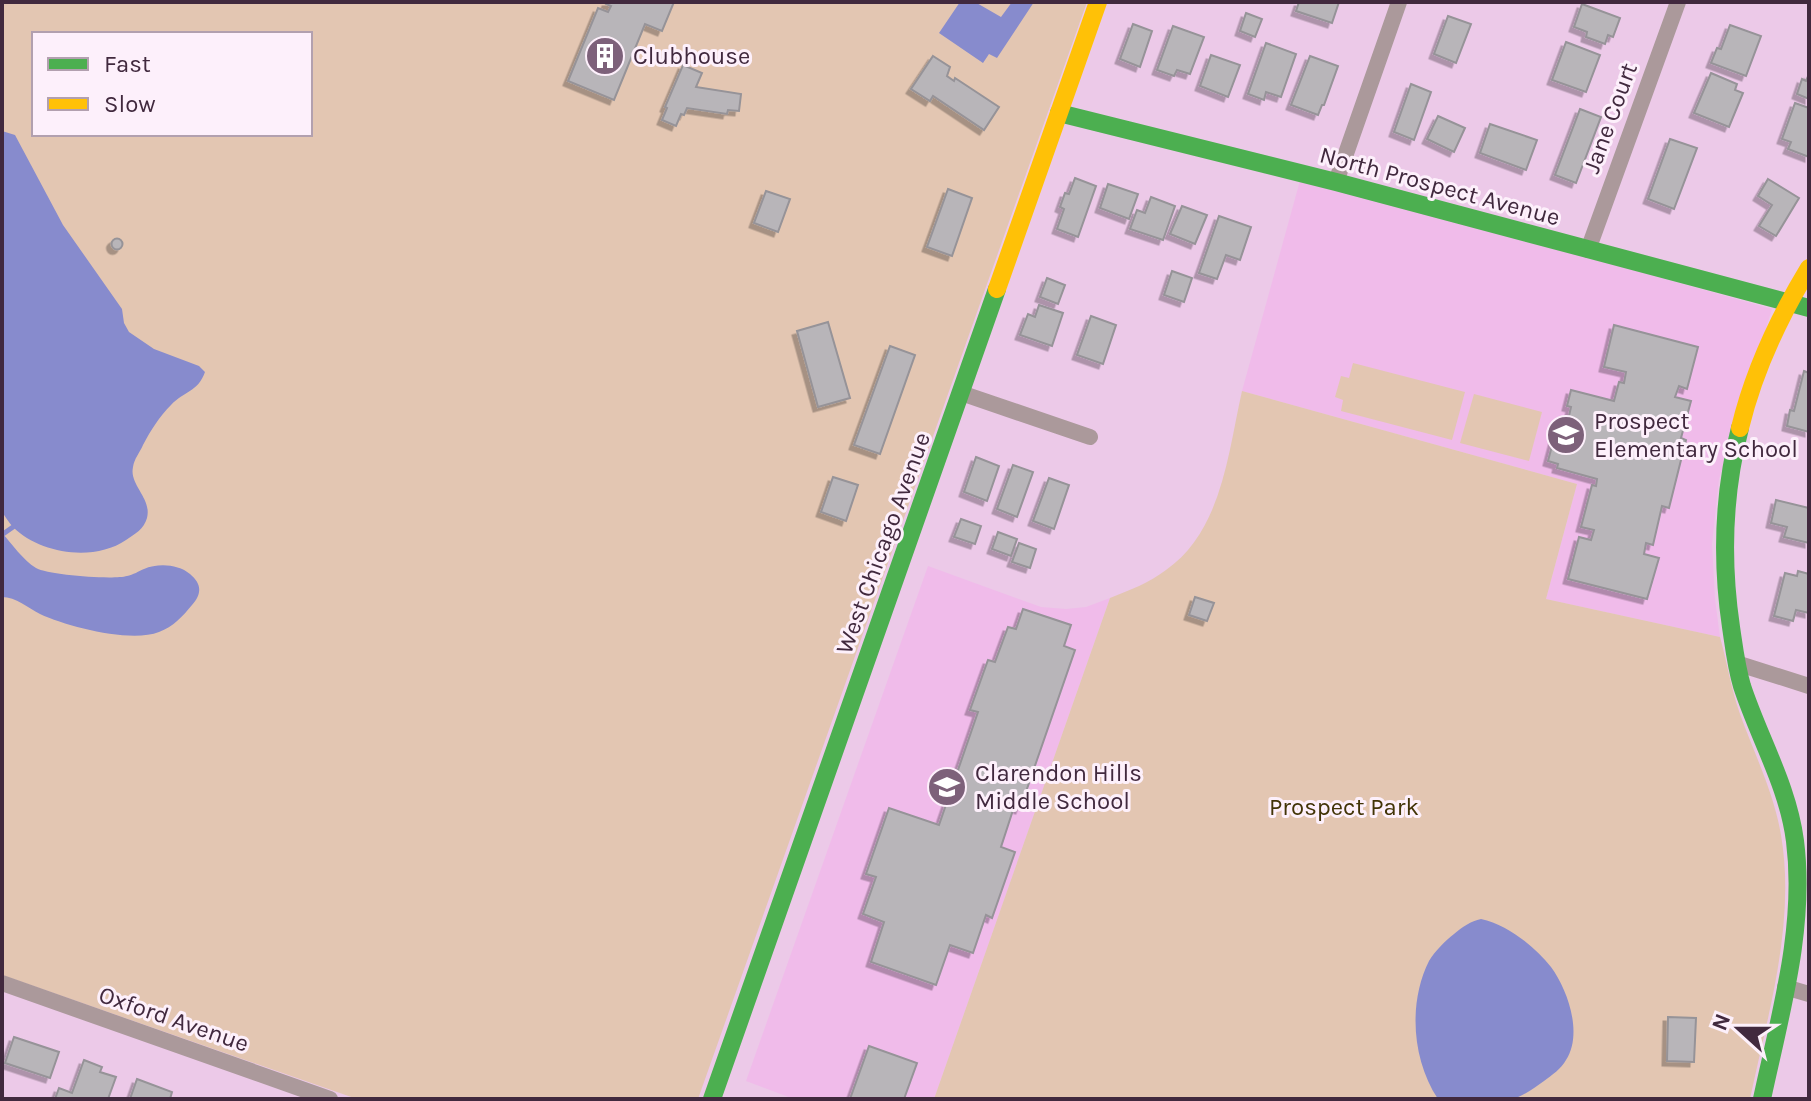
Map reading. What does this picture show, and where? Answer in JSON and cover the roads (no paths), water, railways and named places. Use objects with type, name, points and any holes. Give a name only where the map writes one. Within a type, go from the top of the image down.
[{"type":"street","name":"West Chicago Avenue","points":[[712,1099],[1098,2]]},
{"type":"street","points":[[1336,182],[1399,2]]},
{"type":"street","name":"Jane Court","points":[[1588,250],[1678,2]]},
{"type":"street","name":"North Prospect Avenue","points":[[1059,113],[1336,182],[1809,308]]},
{"type":"street","points":[[1762,1099],[1785,987],[1797,893],[1797,865],[1785,797],[1736,663],[1725,586],[1725,513],[1748,398],[1773,329],[1809,268]]},
{"type":"street","points":[[961,393],[1090,437]]},
{"type":"street","points":[[1736,663],[1809,686]]},
{"type":"street","name":"Oxford Avenue","points":[[2,983],[330,1099]]},
{"type":"street","points":[[1785,987],[1809,994]]},
{"type":"water","points":[[960,2],[975,2],[1001,17],[1012,2],[1034,2],[997,58],[989,54],[983,63],[939,33]]},
{"type":"water","points":[[2,131],[15,135],[63,225],[122,309],[129,332],[154,349],[199,366],[205,372],[195,388],[176,400],[163,414],[135,461],[134,480],[148,511],[144,525],[126,540],[99,551],[68,552],[38,544],[13,527],[2,512]]},
{"type":"water","points":[[2,533],[27,561],[43,571],[120,577],[162,565],[180,568],[199,585],[198,597],[173,624],[147,635],[116,635],[66,624],[2,597]]},
{"type":"water","points":[[1481,919],[1520,937],[1551,967],[1563,988],[1571,1012],[1571,1049],[1556,1072],[1516,1098],[1438,1099],[1429,1084],[1418,1049],[1416,1013],[1422,977],[1429,961],[1447,940],[1460,929]]},
{"type":"waterway","points":[[3,534],[13,527]]},
{"type":"place","name":"Clubhouse","points":[[605,56]]},
{"type":"place","name":"Prospect Elementary School","points":[[1566,435]]},
{"type":"place","name":"Clarendon Hills Middle School","points":[[947,787]]},
{"type":"park label","name":"Prospect Park","points":[[1344,807]]}]
